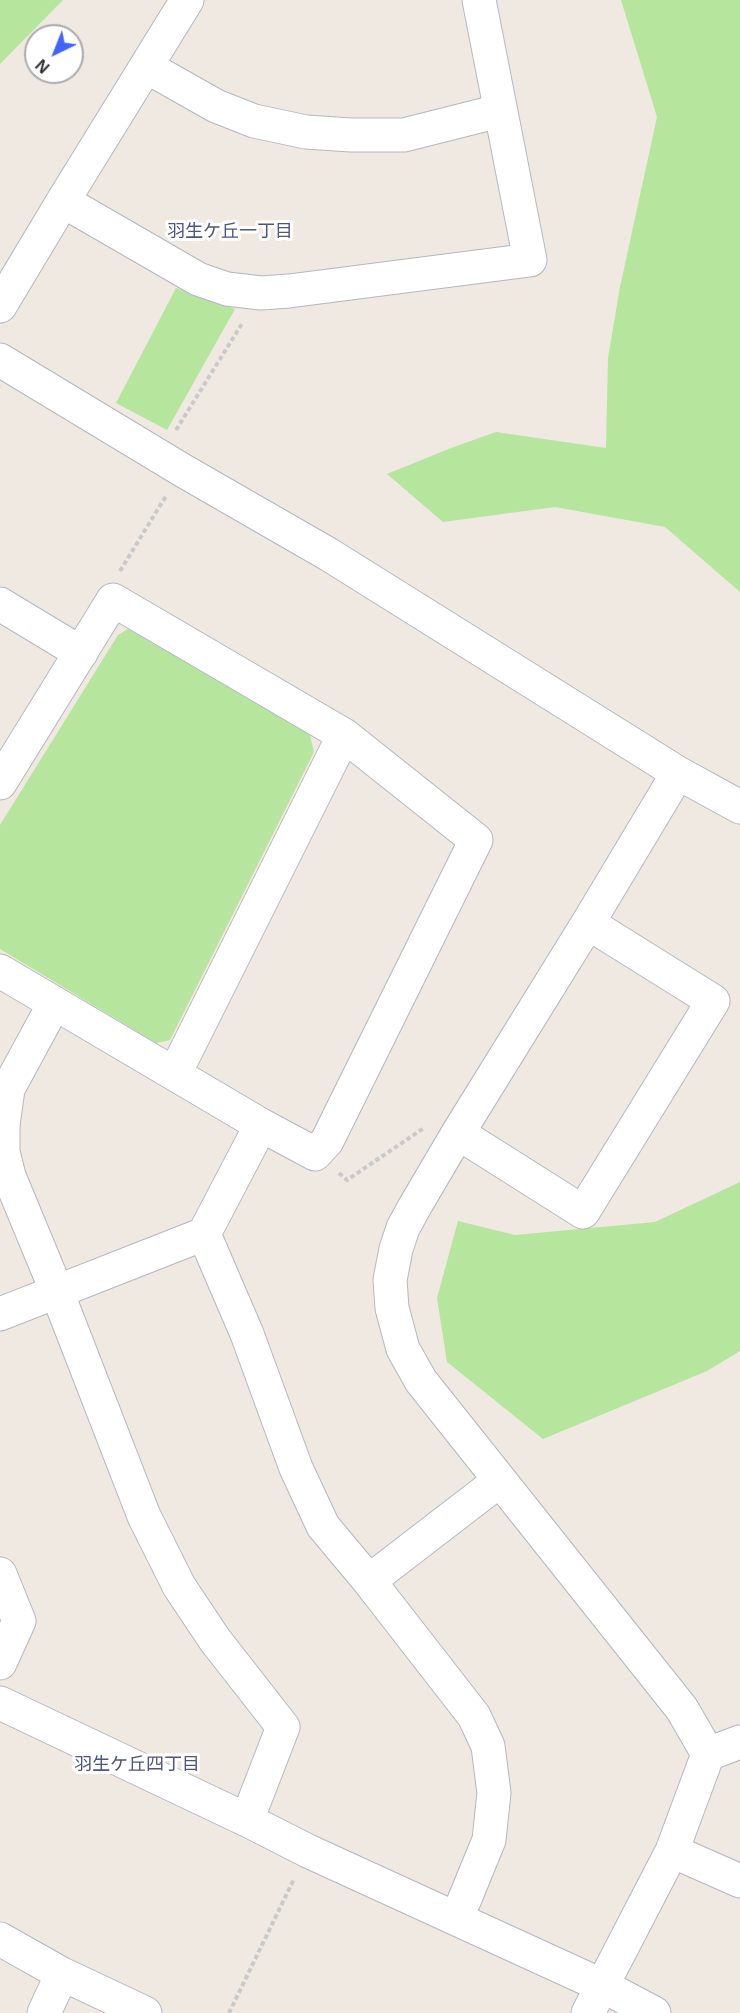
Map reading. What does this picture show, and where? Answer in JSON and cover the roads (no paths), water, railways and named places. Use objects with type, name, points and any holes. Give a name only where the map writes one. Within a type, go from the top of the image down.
[{"type":"street","points":[[0,306],[187,0]]},
{"type":"street","points":[[63,201],[198,279],[228,289],[261,293],[289,291],[530,260],[479,0]]},
{"type":"street","points":[[147,67],[225,110],[254,121],[306,132],[404,135],[499,111]]},
{"type":"street","points":[[0,360],[328,554],[678,773],[740,807]]},
{"type":"street","points":[[0,783],[113,600],[344,735],[476,840],[327,1141],[315,1154],[261,1125],[0,971]]},
{"type":"street","points":[[0,604],[81,653]]},
{"type":"street","points":[[175,1073],[344,735]]},
{"type":"street","points":[[678,773],[458,1132],[403,1228],[390,1281],[392,1308],[403,1349],[421,1381],[682,1709],[708,1754]]},
{"type":"street","points":[[458,1132],[583,1212],[713,1001],[588,923]]},
{"type":"street","points":[[54,1004],[8,1089],[3,1125],[3,1152],[9,1176],[57,1292],[144,1516],[179,1586],[215,1640],[284,1727],[247,1820]]},
{"type":"street","points":[[0,1314],[204,1234],[261,1125]]},
{"type":"street","points":[[204,1234],[247,1334],[296,1468],[323,1526],[474,1716],[488,1746],[494,1793],[489,1840],[457,1918]]},
{"type":"street","points":[[369,1581],[499,1481]]},
{"type":"street","points":[[0,1574],[19,1621],[0,1663]]},
{"type":"street","points":[[0,1703],[308,1851],[457,1918],[595,2000],[654,2013]]},
{"type":"street","points":[[595,2000],[672,1851],[708,1754],[740,1742]]},
{"type":"street","points":[[672,1851],[740,1881]]},
{"type":"street","points":[[0,1939],[62,1974],[145,2013]]},
{"type":"street","points":[[44,2013],[62,1974]]},
{"type":"district","name":"羽生ケ丘一丁目","points":[[230,232]]},
{"type":"district","name":"羽生ケ丘四丁目","points":[[137,1765]]}]
